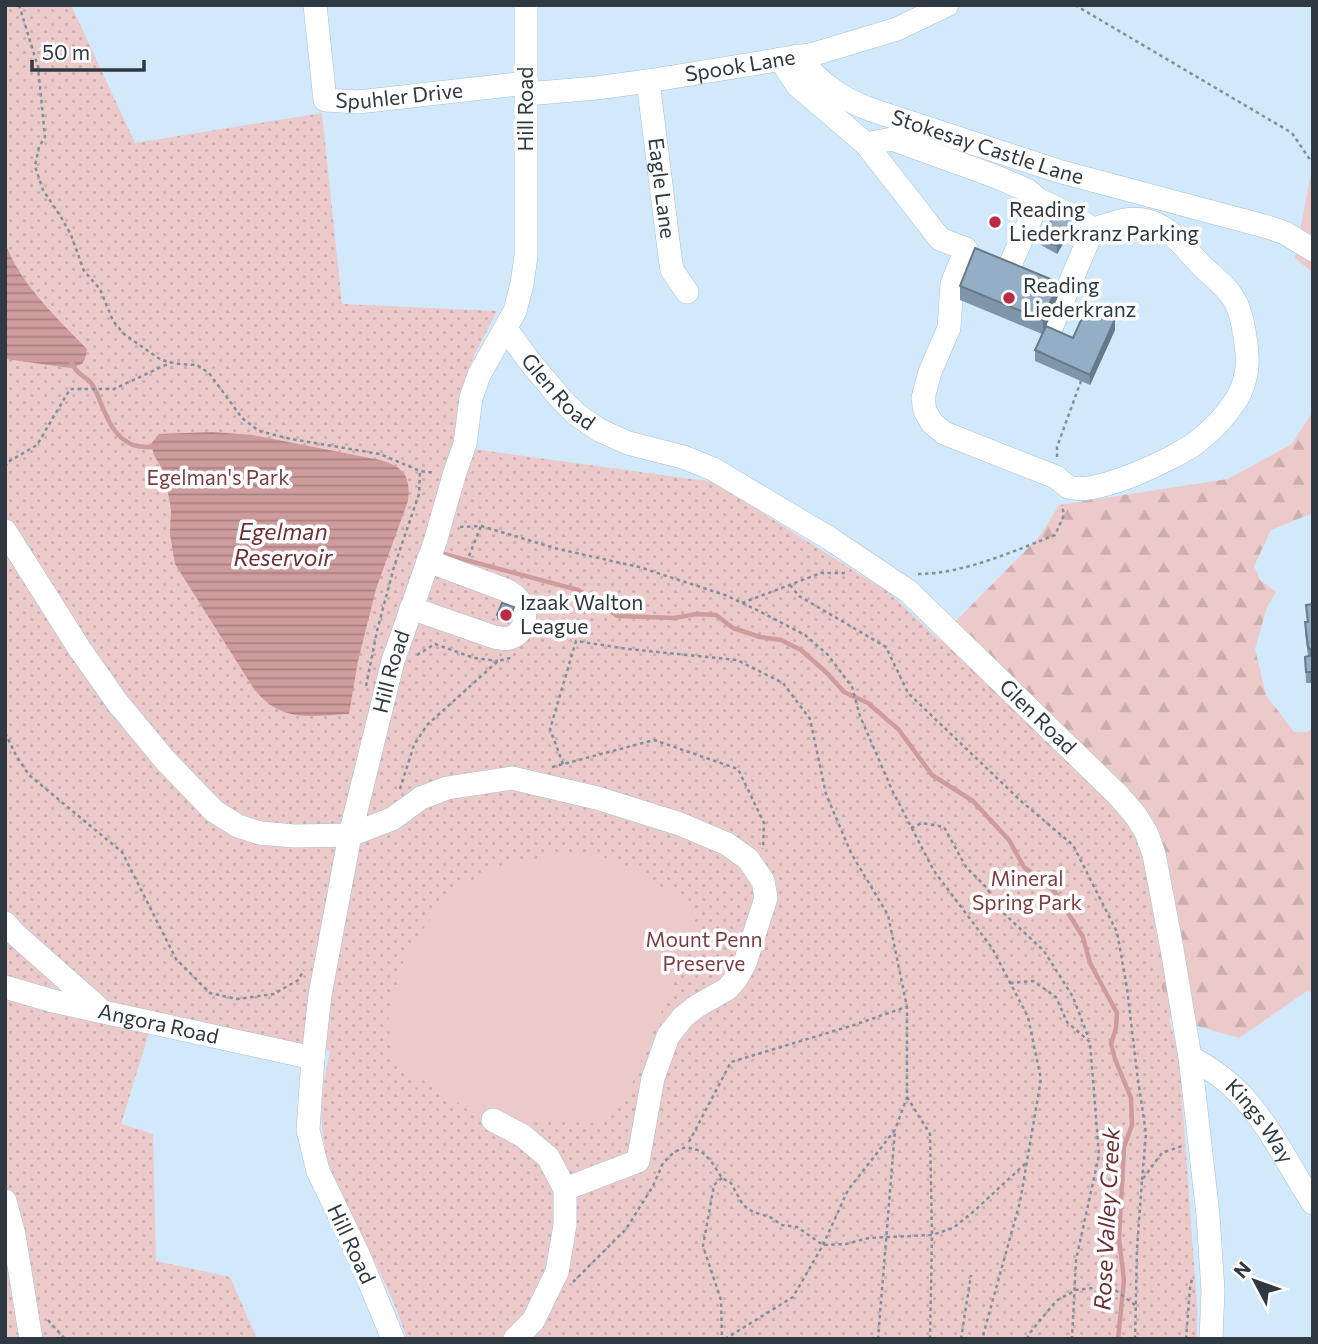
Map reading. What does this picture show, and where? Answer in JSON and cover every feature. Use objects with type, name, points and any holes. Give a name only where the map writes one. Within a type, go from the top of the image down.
[{"type":"street","name":"Spuhler Drive","points":[[315,5],[325,100],[358,102],[527,89]]},
{"type":"street","name":"Hill Road","points":[[393,1339],[314,1157],[308,1130],[313,1058],[326,958],[350,835],[393,661],[465,443],[471,398],[479,375],[515,311],[522,284],[526,256],[526,5]]},
{"type":"street","name":"Spook Lane","points":[[527,89],[596,88],[814,54],[897,29],[947,5]]},
{"type":"street","points":[[789,58],[797,85],[866,144],[940,239],[1068,288]]},
{"type":"street","name":"Stokesay Castle Lane","points":[[789,58],[836,94],[869,109],[1058,172],[1271,228],[1313,250]]},
{"type":"street","name":"Eagle Lane","points":[[648,81],[672,270],[687,292]]},
{"type":"street","points":[[866,144],[892,139],[994,176],[1027,190],[1039,200],[1094,229],[1123,220],[1140,220],[1171,232],[1229,291],[1237,303],[1245,343],[1247,372],[1234,403],[1220,421],[1197,442],[1116,482],[1097,486],[1070,488],[1056,477],[944,433],[932,423],[925,411],[923,398],[930,372],[949,328],[952,284],[966,248]]},
{"type":"street","points":[[1010,265],[1039,200]]},
{"type":"street","points":[[1051,328],[1094,229]]},
{"type":"street","name":"Glen Road","points":[[506,328],[561,399],[576,414],[599,430],[628,443],[683,457],[713,469],[829,538],[908,591],[1119,796],[1136,816],[1146,831],[1154,854],[1190,1057],[1208,1215],[1213,1290],[1211,1339]]},
{"type":"street","points":[[5,531],[79,648],[117,702],[165,760],[214,811],[238,826],[260,833],[294,836],[350,835],[392,819],[421,798],[447,788],[512,778],[597,798],[680,824],[727,844],[748,859],[763,881],[766,898],[745,963],[727,989],[683,1017],[668,1036],[653,1078],[638,1161],[565,1189]]},
{"type":"street","points":[[411,608],[505,639],[513,637],[522,628],[525,612],[517,597],[506,590],[428,561]]},
{"type":"street","points":[[5,923],[103,1012]]},
{"type":"street","name":"Angora Road","points":[[5,987],[53,1001],[313,1058]]},
{"type":"street","name":"Kings Way","points":[[1190,1057],[1215,1071],[1240,1093],[1264,1123],[1313,1203]]},
{"type":"street","points":[[493,1120],[523,1136],[548,1157],[565,1189],[565,1224],[556,1272],[533,1321],[515,1339]]},
{"type":"street","points":[[5,1201],[15,1235],[31,1339]]},
{"type":"path","points":[[19,5],[38,67],[45,137],[39,147],[35,166],[43,190],[71,235],[84,271],[100,289],[113,321],[124,334],[161,360],[197,365],[209,373],[242,418],[259,431],[380,454],[420,471],[455,472]]},
{"type":"path","points":[[1076,5],[1292,133],[1313,164]]},
{"type":"path","points":[[5,467],[8,462],[37,445],[70,389],[114,389],[172,362]]},
{"type":"path","points":[[883,574],[943,572],[991,561],[1055,535],[1064,515],[1056,477],[1057,447],[1074,396],[1086,371]]},
{"type":"path","points":[[366,686],[394,567],[419,494],[420,471]]},
{"type":"path","points":[[472,548],[481,526],[558,549],[639,567],[689,583],[742,603],[805,635],[828,655],[852,687],[855,703],[911,828],[934,871],[992,948],[1028,1017],[1041,1079],[1020,1202],[982,1339]]},
{"type":"path","points":[[742,603],[821,573],[846,573]]},
{"type":"path","points":[[790,585],[799,596],[886,647],[908,693],[1022,802],[1073,845],[1117,932],[1146,1133],[1137,1249],[1135,1339]]},
{"type":"path","points":[[393,661],[408,660],[435,644],[474,658],[498,661],[513,658],[522,648],[522,628]]},
{"type":"path","points":[[563,764],[550,729],[576,640],[628,649],[737,660],[783,683],[810,719],[825,794],[852,853],[888,915],[907,1007],[906,1097],[895,1130],[878,1339]]},
{"type":"path","points":[[392,819],[414,745],[427,725],[498,661]]},
{"type":"path","points":[[5,733],[29,775],[122,852],[176,959],[210,993],[237,999],[274,994],[298,981],[310,961]]},
{"type":"path","points":[[550,768],[653,740],[738,769],[764,822],[763,881]]},
{"type":"path","points":[[911,828],[922,823],[944,827],[966,867],[988,888],[998,908],[1044,951],[1073,997],[1090,1042],[1099,1155],[1076,1259],[1072,1339]]},
{"type":"path","points":[[1010,983],[1033,981],[1056,997],[1067,1022],[1090,1042]]},
{"type":"path","points":[[690,1142],[731,1062],[907,1007]]},
{"type":"path","points":[[906,1097],[930,1134],[930,1339]]},
{"type":"path","points":[[722,1178],[714,1185],[703,1246],[721,1300],[724,1339],[793,1297],[823,1245],[848,1190],[895,1130]]},
{"type":"path","points":[[1142,1180],[1163,1153],[1200,1139]]},
{"type":"path","points":[[569,1287],[626,1229],[653,1186],[663,1163],[674,1152],[686,1147],[701,1151],[711,1161],[722,1178],[731,1183],[743,1205],[782,1225],[797,1227],[823,1245],[846,1244],[869,1238],[932,1236],[953,1228],[1027,1162]]},
{"type":"path","points":[[961,1339],[971,1275]]},
{"type":"path","points":[[1027,1339],[1056,1301],[1076,1290],[1110,1286],[1136,1306]]},
{"type":"green space","name":"Mount Penn Preserve","points":[[5,5],[71,5],[135,143],[322,113],[342,304],[497,311],[473,358],[461,397],[453,440],[473,449],[713,482],[891,594],[1122,816],[1143,847],[1159,976],[1179,1058],[1197,1305],[1197,1339],[407,1339],[391,1296],[328,1160],[323,1136],[322,1104],[330,1051],[154,1016],[121,1124],[153,1134],[156,1261],[230,1277],[257,1339],[5,1339]]},
{"type":"green space","points":[[1313,163],[1313,273],[1295,258]]},
{"type":"green space","name":"Mineral Spring Park","points":[[1313,411],[1313,513],[1271,530],[1254,566],[1260,580],[1276,592],[1267,607],[1255,649],[1266,695],[1294,732],[1307,732],[1313,728],[1313,993],[1307,991],[1239,1038],[851,927],[804,774],[1040,536],[1059,505],[1228,479],[1292,444]]},
{"type":"green space","points":[[565,853],[614,859],[676,895],[690,910],[696,929],[626,1098],[609,1119],[595,1123],[537,1121],[471,1111],[393,1061],[388,1020],[406,951],[453,890],[499,866]]},
{"type":"water","points":[[5,243],[30,287],[87,349],[82,364],[71,368],[5,359]]},
{"type":"water","name":"Egelman Reservoir","points":[[212,432],[253,435],[380,460],[400,469],[407,479],[408,501],[376,589],[358,661],[349,714],[297,715],[275,708],[264,700],[254,689],[175,564],[170,534],[171,509],[164,472],[151,444],[159,434]]},
{"type":"building","points":[[1057,211],[1073,220],[1057,246],[1041,237]]},
{"type":"building","name":"Reading Liederkranz","points":[[975,248],[1058,282],[1043,320],[960,286]]},
{"type":"building","points":[[1087,307],[1115,319],[1090,375],[1035,350],[1046,326],[1073,338]]},
{"type":"building","name":"Izaak Walton League","points":[[502,603],[514,607],[509,620],[497,615]]},
{"type":"building","points":[[1313,604],[1313,672],[1306,672],[1305,657],[1312,655],[1308,647],[1305,622],[1308,622],[1306,605]]},
{"type":"waterway","points":[[71,362],[92,384],[112,426],[123,439],[134,445],[158,447]]},
{"type":"waterway","name":"Rose Valley Creek","points":[[440,553],[578,590],[618,616],[674,618],[697,614],[716,615],[733,628],[760,637],[781,640],[801,650],[844,692],[868,703],[899,730],[932,775],[973,801],[1009,840],[1024,867],[1055,892],[1083,937],[1090,963],[1117,1013],[1111,1044],[1131,1098],[1132,1125],[1124,1147],[1119,1239],[1124,1280],[1118,1339]]},
{"type":"place","name":"Reading Liederkranz Parking","points":[[995,222]]},
{"type":"place","name":"Reading Liederkranz","points":[[1009,298]]},
{"type":"place","name":"Izaak Walton League","points":[[506,615]]},
{"type":"park label","name":"Egelman's Park","points":[[218,478]]}]
